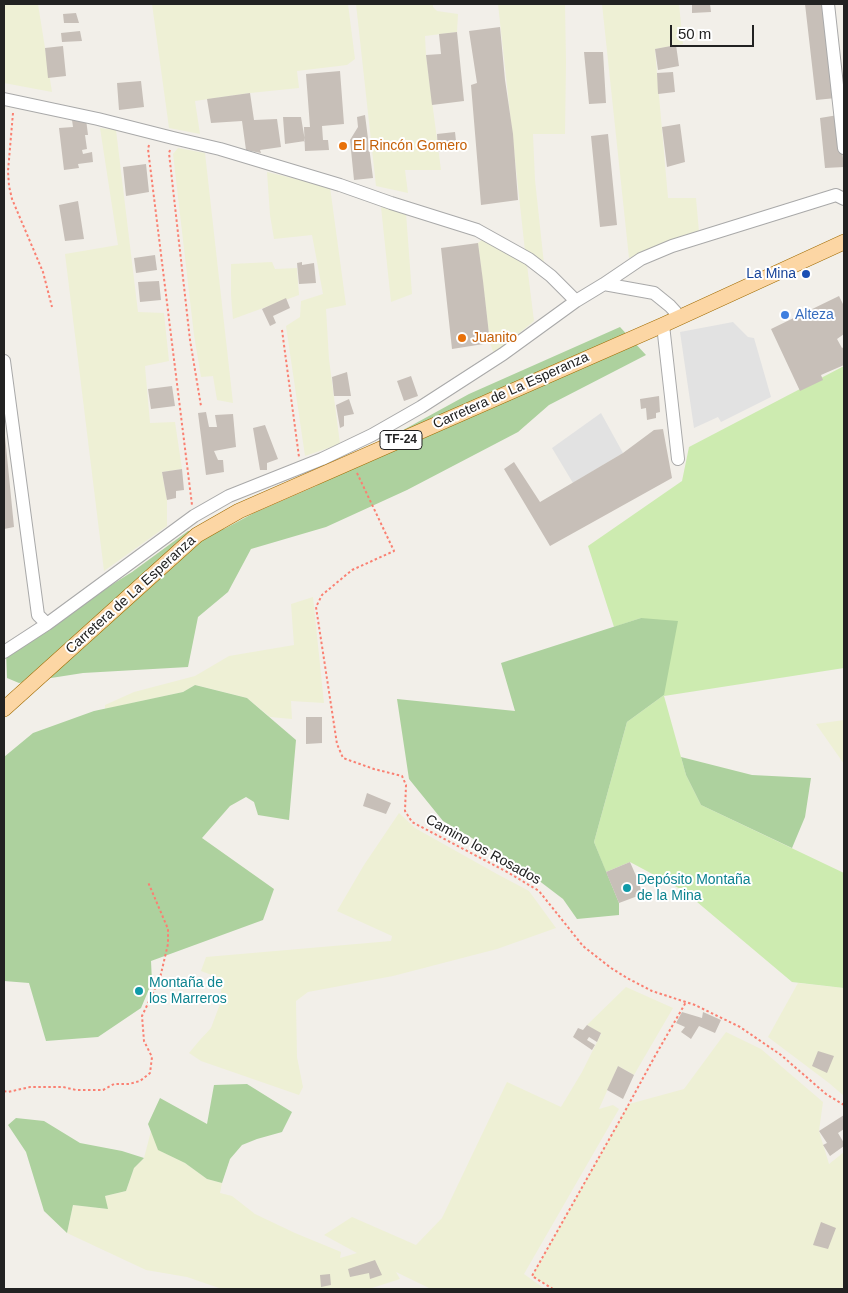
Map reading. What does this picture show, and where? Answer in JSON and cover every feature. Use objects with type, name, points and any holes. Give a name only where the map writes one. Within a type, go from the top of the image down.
[{"type":"main road","name":"Carretera de La Esperanza","points":[[4,709],[197,536],[239,512],[680,317],[844,242]]},
{"type":"street","points":[[828,4],[844,148]]},
{"type":"street","points":[[9,100],[98,119],[220,149],[340,185],[477,230],[529,259],[551,276],[576,301]]},
{"type":"street","points":[[4,652],[47,624],[194,516],[229,496],[322,459],[364,439],[421,407],[503,354],[576,301],[641,259],[672,246],[836,195],[844,199]]},
{"type":"street","points":[[604,284],[654,293],[680,317]]},
{"type":"street","points":[[663,324],[678,458]]},
{"type":"street","points":[[4,361],[38,615],[47,624]]},
{"type":"path","points":[[9,100],[9,186],[12,199],[43,272],[52,307]]},
{"type":"path","points":[[151,133],[148,149],[194,516]]},
{"type":"path","points":[[173,138],[169,154],[190,340],[201,406]]},
{"type":"path","points":[[282,330],[300,468]]},
{"type":"path","name":"Camino los Rosados","points":[[351,462],[394,551],[352,570],[322,594],[316,607],[337,744],[343,758],[402,776],[406,785],[405,811],[412,822],[539,891],[583,946],[611,968],[652,991],[686,1002],[720,1016],[740,1027],[781,1055],[826,1094],[844,1105]]},
{"type":"path","points":[[4,1091],[8,1092],[30,1087],[103,1090],[114,1084],[129,1084],[140,1081],[150,1074],[152,1057],[144,1041],[142,1016],[160,978],[168,944],[168,929],[148,882]]},
{"type":"path","points":[[553,1289],[532,1276],[686,1002]]},
{"type":"green space","points":[[4,4],[38,4],[52,92],[4,83]]},
{"type":"green space","points":[[152,4],[348,4],[355,59],[347,65],[297,71],[299,88],[195,101],[200,134],[169,128]]},
{"type":"green space","points":[[356,4],[433,4],[437,11],[458,14],[457,32],[425,36],[441,170],[405,170],[408,193],[376,186]]},
{"type":"green space","points":[[498,4],[565,4],[565,134],[533,134],[535,180],[544,264],[525,251]]},
{"type":"green space","points":[[602,4],[679,4],[683,44],[655,49],[657,73],[668,198],[696,198],[699,232],[629,258]]},
{"type":"green space","points":[[100,128],[116,130],[138,312],[164,313],[169,361],[145,366],[150,423],[175,422],[182,469],[162,472],[167,500],[167,526],[104,571],[65,254],[118,245]]},
{"type":"green space","points":[[178,148],[205,153],[233,403],[217,400],[213,376],[201,377],[194,335],[173,154]]},
{"type":"green space","points":[[267,172],[330,187],[346,305],[326,309],[329,359],[340,444],[305,456],[286,326],[300,317],[301,301],[323,294],[312,235],[274,239]]},
{"type":"green space","points":[[381,207],[406,213],[412,294],[391,302]]},
{"type":"green space","points":[[483,239],[527,265],[534,321],[494,354],[490,343],[478,243]]},
{"type":"green space","points":[[272,262],[275,269],[297,268],[299,295],[233,319],[231,264]]},
{"type":"green space","points":[[620,327],[646,355],[549,405],[518,432],[407,490],[326,527],[251,549],[228,592],[198,617],[188,667],[83,673],[19,683],[7,678],[6,651],[132,572],[188,531],[224,529],[254,513],[316,486],[385,440],[469,394]]},
{"type":"green space","points":[[844,366],[844,668],[664,696],[686,775],[701,805],[844,873],[844,988],[792,982],[684,891],[630,862],[606,872],[594,842],[627,722],[664,695],[641,618],[614,627],[588,546],[682,481],[689,447]]},
{"type":"green space","points":[[313,597],[324,703],[291,701],[292,719],[270,717],[247,698],[195,685],[183,692],[105,709],[105,705],[134,692],[195,676],[229,656],[294,645],[291,604]]},
{"type":"green space","points":[[641,618],[678,621],[664,695],[627,722],[594,842],[619,903],[619,915],[577,919],[563,899],[521,867],[443,821],[409,779],[397,699],[515,711],[501,663]]},
{"type":"green space","points":[[195,685],[247,698],[296,740],[289,820],[258,815],[254,802],[246,797],[230,806],[202,838],[274,889],[263,920],[151,961],[152,982],[141,1008],[98,1037],[46,1041],[29,983],[4,981],[4,757],[33,733],[94,711],[183,692]]},
{"type":"green space","points":[[844,720],[844,764],[816,724]]},
{"type":"green space","points":[[681,757],[752,775],[811,778],[805,817],[792,848],[701,805],[686,775]]},
{"type":"green space","points":[[399,813],[415,828],[529,891],[556,928],[497,949],[393,976],[308,992],[296,1001],[297,1057],[303,1087],[299,1095],[201,1061],[189,1053],[211,1028],[220,1004],[222,979],[201,971],[206,957],[391,941],[392,936],[337,911],[364,865]]},
{"type":"green space","points":[[798,983],[844,988],[844,1096],[768,1037]]},
{"type":"green space","points":[[626,987],[673,1008],[634,1075],[618,1066],[599,1109],[613,1105],[619,1109],[524,1274],[545,1289],[431,1289],[396,1272],[400,1279],[369,1289],[222,1289],[187,1277],[146,1270],[67,1233],[73,1205],[107,1209],[105,1196],[126,1191],[134,1168],[144,1158],[151,1131],[159,1150],[185,1163],[207,1179],[222,1183],[220,1193],[232,1196],[255,1214],[341,1252],[340,1258],[357,1253],[324,1235],[352,1217],[416,1245],[442,1218],[507,1082],[561,1107],[582,1072],[601,1034],[587,1025]]},
{"type":"green space","points":[[726,1032],[761,1049],[823,1102],[819,1131],[829,1164],[844,1152],[844,1289],[553,1289],[532,1276],[629,1104],[684,1089]]},
{"type":"green space","points":[[247,1084],[292,1112],[282,1132],[242,1145],[230,1159],[222,1183],[207,1179],[185,1163],[158,1150],[148,1124],[160,1098],[207,1124],[214,1085]]},
{"type":"green space","points":[[16,1118],[44,1121],[80,1143],[122,1151],[144,1158],[134,1168],[126,1191],[105,1196],[108,1209],[73,1205],[67,1233],[44,1211],[26,1152],[8,1125]]},
{"type":"shaded area","points":[[733,322],[748,337],[754,338],[771,397],[721,422],[718,417],[694,428],[680,332]]},
{"type":"shaded area","points":[[601,413],[623,453],[573,483],[552,448]]},
{"type":"building","points":[[692,4],[710,4],[711,12],[692,13]]},
{"type":"building","points":[[805,4],[824,4],[836,98],[816,100]]},
{"type":"building","points":[[76,13],[79,23],[64,23],[63,14]]},
{"type":"building","points":[[500,27],[513,134],[518,200],[481,205],[471,85],[477,83],[469,31]]},
{"type":"building","points":[[80,31],[82,41],[62,42],[61,33]]},
{"type":"building","points":[[457,32],[464,101],[432,105],[426,55],[441,54],[439,34]]},
{"type":"building","points":[[676,45],[679,66],[658,70],[655,49]]},
{"type":"building","points":[[63,46],[66,76],[48,78],[45,48]]},
{"type":"building","points":[[584,52],[603,52],[606,103],[589,104]]},
{"type":"building","points":[[340,71],[344,124],[322,126],[323,140],[328,140],[329,150],[305,151],[304,127],[310,127],[306,74]]},
{"type":"building","points":[[673,72],[675,92],[658,94],[657,73]]},
{"type":"building","points":[[141,81],[144,107],[119,110],[117,83]]},
{"type":"building","points":[[250,93],[254,120],[277,119],[281,147],[260,150],[261,153],[246,150],[242,121],[211,123],[207,99]]},
{"type":"building","points":[[365,115],[373,178],[354,180],[350,140],[358,127],[357,117]]},
{"type":"building","points":[[838,115],[844,167],[825,168],[820,118]]},
{"type":"building","points":[[283,117],[301,117],[305,141],[285,144]]},
{"type":"building","points":[[86,119],[88,135],[85,135],[87,149],[82,150],[83,154],[92,152],[93,162],[78,164],[79,168],[64,170],[59,128],[73,127],[72,120]]},
{"type":"building","points":[[680,124],[685,162],[667,167],[662,127]]},
{"type":"building","points":[[455,132],[457,150],[438,152],[437,134]]},
{"type":"building","points":[[608,134],[617,225],[600,227],[591,136]]},
{"type":"building","points":[[146,164],[149,192],[126,196],[123,167]]},
{"type":"building","points":[[78,201],[84,239],[65,241],[59,205]]},
{"type":"building","points":[[478,243],[490,343],[452,349],[441,248]]},
{"type":"building","points":[[155,255],[157,270],[136,273],[134,258]]},
{"type":"building","points":[[302,262],[302,265],[314,263],[316,283],[299,284],[297,263]]},
{"type":"building","points":[[159,281],[161,300],[140,302],[138,282]]},
{"type":"building","points":[[839,296],[844,306],[844,334],[837,339],[842,348],[844,347],[844,365],[821,375],[823,380],[800,391],[771,329]]},
{"type":"building","points":[[286,298],[290,308],[273,316],[276,323],[270,326],[262,309]]},
{"type":"building","points":[[347,372],[351,396],[334,396],[332,377]]},
{"type":"building","points":[[411,376],[418,396],[404,401],[397,381]]},
{"type":"building","points":[[172,386],[175,406],[151,409],[148,389]]},
{"type":"building","points":[[659,396],[660,412],[656,413],[656,418],[647,420],[646,408],[641,409],[640,399]]},
{"type":"building","points":[[349,399],[354,414],[344,416],[344,426],[340,428],[336,405]]},
{"type":"building","points":[[206,412],[209,427],[217,427],[215,415],[233,414],[236,447],[214,451],[218,460],[223,460],[224,472],[206,475],[198,413]]},
{"type":"building","points":[[265,425],[278,459],[267,463],[267,470],[260,470],[253,428]]},
{"type":"building","points":[[663,429],[672,478],[550,546],[504,469],[514,462],[540,502],[623,453],[654,430]]},
{"type":"building","points":[[4,436],[14,527],[4,529]]},
{"type":"building","points":[[182,469],[184,490],[176,491],[176,498],[167,500],[162,472]]},
{"type":"building","points":[[306,717],[322,717],[322,743],[306,744]]},
{"type":"building","points":[[367,793],[391,803],[386,814],[363,806]]},
{"type":"building","name":"Depósito Montaña de la Mina","points":[[630,862],[637,878],[642,876],[643,880],[638,882],[643,894],[619,903],[606,872]]},
{"type":"building","points":[[682,1012],[702,1018],[703,1012],[721,1020],[715,1033],[699,1026],[691,1039],[681,1032],[685,1027],[676,1023]]},
{"type":"building","points":[[587,1025],[601,1033],[597,1042],[589,1037],[587,1040],[595,1045],[592,1050],[573,1037],[578,1028],[583,1030]]},
{"type":"building","points":[[818,1051],[834,1056],[827,1073],[812,1066]]},
{"type":"building","points":[[618,1066],[634,1075],[623,1099],[607,1090]]},
{"type":"building","points":[[844,1115],[844,1129],[838,1133],[844,1146],[830,1156],[823,1145],[827,1143],[819,1131]]},
{"type":"building","points":[[821,1222],[836,1228],[828,1249],[813,1245]]},
{"type":"building","points":[[375,1260],[382,1275],[370,1279],[369,1273],[350,1277],[348,1269]]},
{"type":"building","points":[[330,1274],[331,1285],[321,1287],[320,1275]]},
{"type":"place","name":"El Rincón Gomero","points":[[343,146]]},
{"type":"place","name":"La Mina","points":[[806,274]]},
{"type":"place","name":"Alteza","points":[[785,315]]},
{"type":"place","name":"Juanito","points":[[462,338]]},
{"type":"place","name":"Depósito Montaña de la Mina","points":[[627,888]]},
{"type":"place","name":"Montaña de los Marreros","points":[[139,991]]}]
